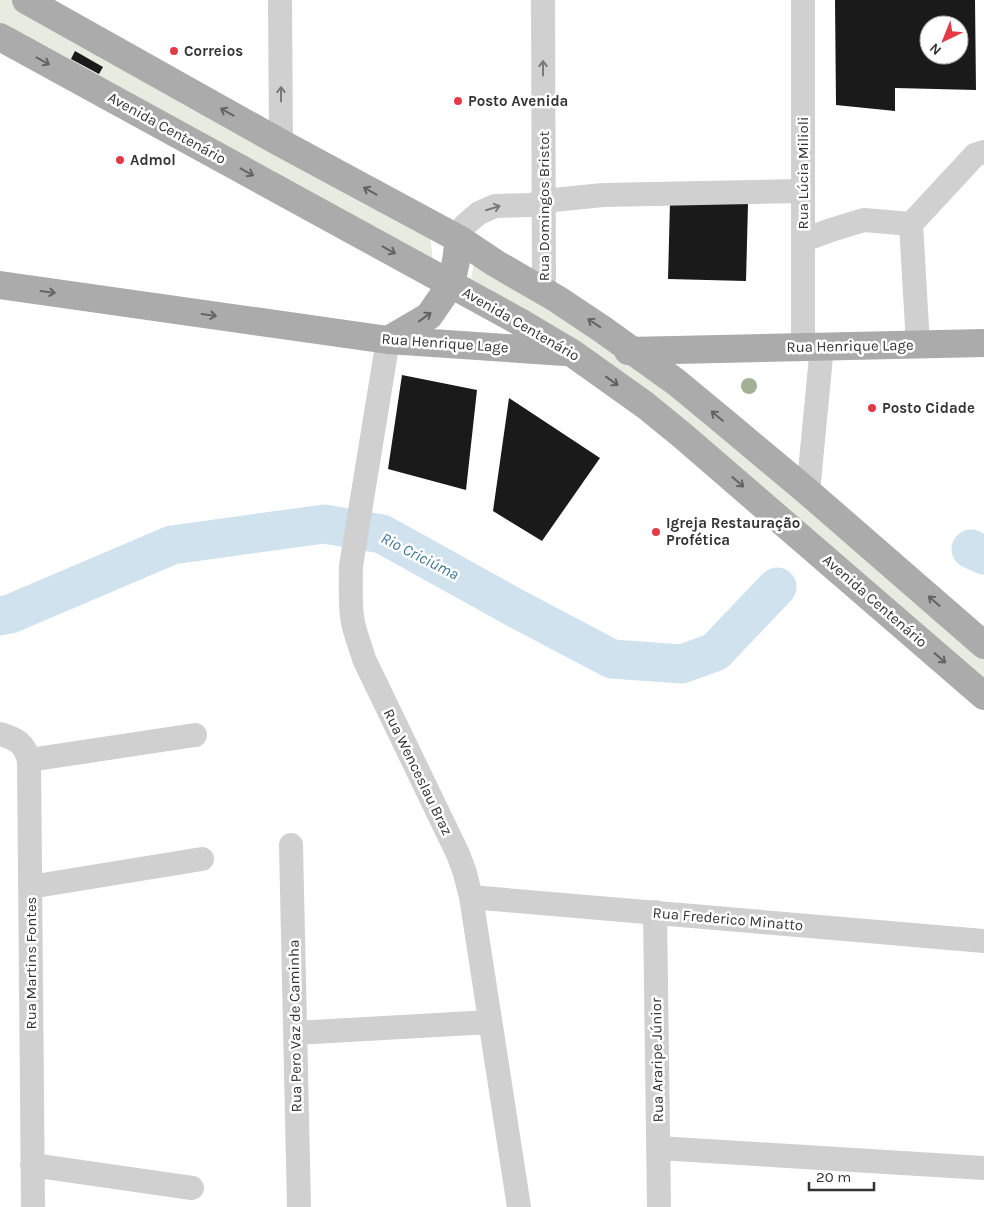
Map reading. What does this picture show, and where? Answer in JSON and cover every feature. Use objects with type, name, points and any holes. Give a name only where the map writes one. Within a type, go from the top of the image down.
[{"type":"main road","points":[[26,0],[281,143],[459,239],[564,304],[634,351],[676,382],[808,492],[984,645]]},
{"type":"main road","name":"Avenida Centenário","points":[[0,37],[572,352],[630,394],[683,436],[984,696]]},
{"type":"main road","points":[[388,340],[429,316],[451,284],[459,239]]},
{"type":"main road","name":"Rua Henrique Lage","points":[[0,286],[388,340],[572,352],[984,343]]},
{"type":"street","points":[[280,0],[281,143]]},
{"type":"street","name":"Rua Domingos Bristot","points":[[543,0],[544,292]]},
{"type":"street","name":"Rua Lúcia Milioli","points":[[803,0],[804,240],[813,346],[808,492]]},
{"type":"street","points":[[918,344],[911,224],[974,155],[984,152]]},
{"type":"street","points":[[459,239],[465,225],[479,214],[495,206],[530,205],[544,201],[603,195],[804,190]]},
{"type":"street","points":[[804,240],[864,220],[911,224]]},
{"type":"street","name":"Rua Wenceslau Braz","points":[[388,340],[351,566],[352,618],[364,659],[466,873],[519,1207]]},
{"type":"street","points":[[0,734],[18,741],[26,749],[29,760],[196,735]]},
{"type":"street","name":"Rua Martins Fontes","points":[[29,760],[33,1207]]},
{"type":"street","name":"Rua Pero Vaz de Caminha","points":[[291,844],[299,1207]]},
{"type":"street","points":[[30,887],[202,859]]},
{"type":"street","name":"Rua Frederico Minatto","points":[[471,897],[984,941]]},
{"type":"street","name":"Rua Araripe Júnior","points":[[655,912],[658,1207]]},
{"type":"street","points":[[295,1033],[490,1022]]},
{"type":"street","points":[[658,1148],[984,1168]]},
{"type":"street","points":[[32,1164],[192,1188]]},
{"type":"shaded area","points":[[0,0],[11,0],[430,234],[434,268],[0,25]]},
{"type":"shaded area","points":[[474,261],[600,339],[723,430],[984,657],[984,688],[830,552],[470,287]]},
{"type":"building","points":[[835,0],[975,0],[976,90],[895,88],[895,111],[836,105]]},
{"type":"building","points":[[75,51],[103,67],[99,74],[71,59]]},
{"type":"building","points":[[670,202],[748,204],[746,281],[668,279]]},
{"type":"building","points":[[402,375],[477,390],[466,490],[388,469]]},
{"type":"building","points":[[509,398],[600,458],[542,541],[493,511]]},
{"type":"waterway","name":"Rio Criciúma","points":[[0,616],[10,614],[172,545],[324,524],[382,534],[612,659],[682,664],[715,652],[777,587]]},
{"type":"waterway","name":"Rio Criciúma","points":[[971,549],[984,555]]},
{"type":"place","name":"Correios","points":[[174,51]]},
{"type":"place","name":"Posto Avenida","points":[[458,101]]},
{"type":"place","name":"Admol","points":[[120,160]]},
{"type":"place","name":"Posto Cidade","points":[[872,408]]},
{"type":"place","name":"Igreja Restauração Profética","points":[[656,532]]}]
